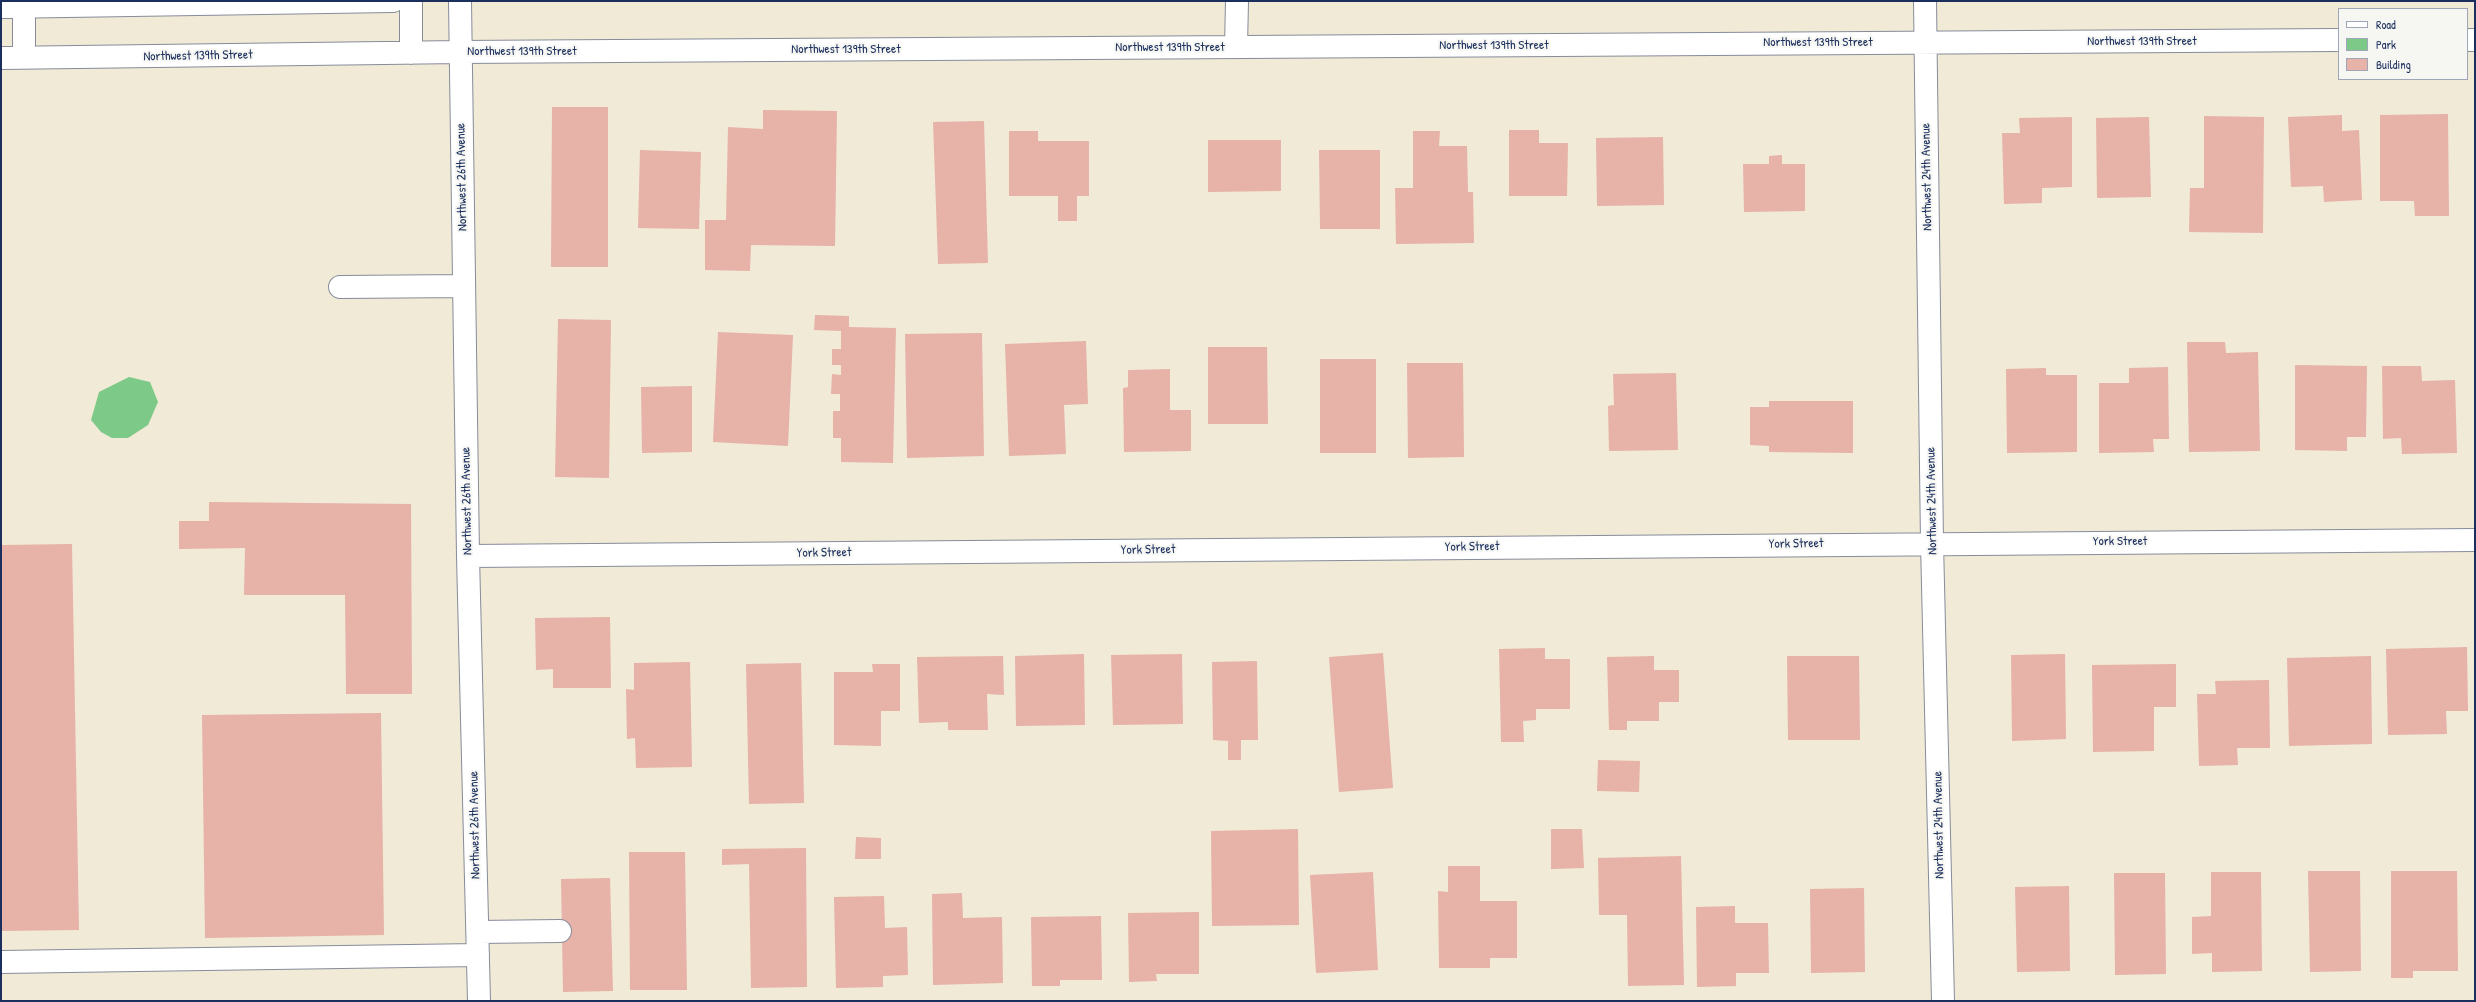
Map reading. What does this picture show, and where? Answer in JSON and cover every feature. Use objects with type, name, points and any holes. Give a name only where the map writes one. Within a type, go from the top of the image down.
[{"type":"street","points":[[1,7],[24,4],[393,1]]},
{"type":"street","points":[[411,1],[411,53]]},
{"type":"street","name":"Northwest 26th Avenue","points":[[460,1],[468,556],[479,1001]]},
{"type":"street","points":[[1236,47],[1238,1]]},
{"type":"street","name":"Northwest 24th Avenue","points":[[1925,1],[1932,543],[1943,1001]]},
{"type":"street","points":[[24,4],[24,57]]},
{"type":"street","name":"Northwest 139th Street","points":[[1,58],[460,52],[2338,40]]},
{"type":"street","points":[[340,287],[464,286]]},
{"type":"street","name":"York Street","points":[[468,556],[1932,543],[2475,540]]},
{"type":"street","points":[[478,932],[560,931]]},
{"type":"street","points":[[1,962],[478,955]]},
{"type":"green space","points":[[129,377],[150,382],[158,402],[148,425],[128,438],[112,438],[101,432],[91,420],[99,392]]},
{"type":"building","points":[[552,107],[608,107],[608,267],[551,267]]},
{"type":"building","points":[[763,110],[837,111],[835,246],[751,245],[750,271],[705,270],[705,220],[726,220],[728,127],[763,129]]},
{"type":"building","points":[[2448,114],[2449,216],[2415,216],[2414,201],[2380,201],[2380,115]]},
{"type":"building","points":[[2342,115],[2342,131],[2359,130],[2362,200],[2324,202],[2323,186],[2291,187],[2288,117]]},
{"type":"building","points":[[2204,116],[2264,117],[2263,233],[2189,232],[2190,188],[2204,188]]},
{"type":"building","points":[[2072,117],[2072,187],[2042,188],[2042,203],[2004,204],[2002,133],[2020,133],[2019,118]]},
{"type":"building","points":[[2149,117],[2151,197],[2097,198],[2096,118]]},
{"type":"building","points":[[984,121],[988,263],[938,264],[933,122]]},
{"type":"building","points":[[1509,130],[1539,130],[1539,143],[1568,143],[1567,196],[1509,196]]},
{"type":"building","points":[[1009,131],[1038,131],[1038,141],[1089,141],[1089,196],[1077,196],[1077,221],[1058,221],[1058,196],[1009,196]]},
{"type":"building","points":[[1413,131],[1440,131],[1439,146],[1467,146],[1468,192],[1473,192],[1474,243],[1396,244],[1395,188],[1413,188]]},
{"type":"building","points":[[1663,137],[1664,205],[1597,206],[1596,138]]},
{"type":"building","points":[[1208,140],[1281,140],[1281,191],[1208,192]]},
{"type":"building","points":[[640,150],[701,152],[699,229],[638,228]]},
{"type":"building","points":[[1319,150],[1380,150],[1380,229],[1320,229]]},
{"type":"building","points":[[1782,155],[1782,164],[1805,164],[1805,211],[1744,212],[1743,164],[1769,164],[1769,156]]},
{"type":"building","points":[[815,315],[849,316],[849,327],[896,328],[893,463],[841,462],[841,438],[833,438],[833,411],[840,411],[840,394],[831,394],[832,374],[841,375],[841,365],[832,365],[832,349],[841,349],[841,331],[814,330]]},
{"type":"building","points":[[558,319],[611,320],[609,478],[555,477]]},
{"type":"building","points":[[718,332],[793,335],[788,446],[713,442]]},
{"type":"building","points":[[982,333],[984,456],[907,458],[905,334]]},
{"type":"building","points":[[1086,341],[1088,404],[1064,405],[1066,454],[1009,456],[1005,344]]},
{"type":"building","points":[[2187,342],[2225,342],[2226,353],[2258,352],[2260,451],[2189,452]]},
{"type":"building","points":[[1208,347],[1267,347],[1268,424],[1208,424]]},
{"type":"building","points":[[1320,359],[1376,359],[1376,453],[1320,453]]},
{"type":"building","points":[[1407,363],[1463,363],[1464,457],[1408,458]]},
{"type":"building","points":[[2295,365],[2367,366],[2366,437],[2347,437],[2347,451],[2295,450]]},
{"type":"building","points":[[2382,366],[2421,366],[2422,381],[2455,380],[2457,453],[2402,454],[2401,438],[2383,439]]},
{"type":"building","points":[[2168,367],[2169,439],[2153,439],[2154,452],[2099,453],[2099,383],[2129,383],[2129,368]]},
{"type":"building","points":[[2046,368],[2046,375],[2077,375],[2077,452],[2007,453],[2006,369]]},
{"type":"building","points":[[1170,369],[1170,410],[1191,410],[1191,451],[1124,452],[1123,388],[1128,387],[1128,370]]},
{"type":"building","points":[[1676,373],[1678,450],[1609,451],[1608,406],[1614,405],[1613,374]]},
{"type":"building","points":[[692,386],[692,452],[642,453],[641,387]]},
{"type":"building","points":[[1769,401],[1853,401],[1853,453],[1769,452],[1769,446],[1750,445],[1750,407],[1769,407]]},
{"type":"building","points":[[209,502],[411,504],[412,694],[346,694],[345,595],[244,595],[245,548],[179,549],[179,521],[209,521]]},
{"type":"building","points":[[72,544],[79,930],[1,931],[1,545]]},
{"type":"building","points":[[610,617],[611,688],[553,688],[553,669],[536,670],[535,618]]},
{"type":"building","points":[[2467,647],[2468,711],[2446,711],[2447,734],[2388,735],[2386,649]]},
{"type":"building","points":[[1545,648],[1545,659],[1570,659],[1570,709],[1536,709],[1536,720],[1523,721],[1524,742],[1501,742],[1499,649]]},
{"type":"building","points":[[1383,653],[1393,788],[1339,792],[1329,657]]},
{"type":"building","points":[[1084,654],[1085,725],[1016,726],[1015,656]]},
{"type":"building","points":[[1182,654],[1183,724],[1113,725],[1111,655]]},
{"type":"building","points":[[2065,654],[2066,739],[2012,741],[2011,655]]},
{"type":"building","points":[[1003,656],[1004,695],[987,694],[988,730],[948,730],[948,722],[919,723],[917,657]]},
{"type":"building","points":[[1654,656],[1654,670],[1679,670],[1679,702],[1659,702],[1659,721],[1627,721],[1627,730],[1609,730],[1607,657]]},
{"type":"building","points":[[1787,656],[1859,656],[1860,740],[1788,740]]},
{"type":"building","points":[[2371,656],[2372,744],[2289,746],[2287,658]]},
{"type":"building","points":[[1257,661],[1258,740],[1241,740],[1241,760],[1228,760],[1228,741],[1213,740],[1212,662]]},
{"type":"building","points":[[690,662],[692,767],[636,768],[635,738],[627,739],[626,689],[634,690],[634,663]]},
{"type":"building","points":[[801,663],[804,803],[749,804],[746,664]]},
{"type":"building","points":[[872,664],[900,664],[900,711],[881,711],[881,746],[834,745],[834,672],[873,672]]},
{"type":"building","points":[[2176,664],[2176,707],[2154,707],[2154,751],[2093,752],[2092,665]]},
{"type":"building","points":[[2269,680],[2270,748],[2237,748],[2238,765],[2199,766],[2197,694],[2216,694],[2215,681]]},
{"type":"building","points":[[381,713],[384,935],[205,938],[202,715]]},
{"type":"building","points":[[1598,760],[1640,761],[1639,792],[1597,791]]},
{"type":"building","points":[[1298,829],[1299,925],[1212,926],[1211,831]]},
{"type":"building","points":[[1551,829],[1582,829],[1584,868],[1551,869]]},
{"type":"building","points":[[856,837],[881,838],[881,859],[855,859]]},
{"type":"building","points":[[806,848],[807,987],[751,988],[749,864],[722,865],[722,849]]},
{"type":"building","points":[[629,852],[685,852],[687,990],[630,990]]},
{"type":"building","points":[[1681,856],[1684,985],[1628,986],[1627,915],[1599,915],[1598,858]]},
{"type":"building","points":[[1448,866],[1480,866],[1480,901],[1517,901],[1517,958],[1490,958],[1490,968],[1439,968],[1438,891],[1448,892]]},
{"type":"building","points":[[2308,871],[2360,871],[2361,971],[2310,972]]},
{"type":"building","points":[[2391,871],[2457,871],[2458,971],[2413,971],[2413,978],[2391,978]]},
{"type":"building","points":[[1373,872],[1378,970],[1316,973],[1310,875]]},
{"type":"building","points":[[2211,872],[2261,872],[2262,971],[2212,972],[2212,953],[2192,954],[2192,917],[2211,916]]},
{"type":"building","points":[[2114,873],[2165,873],[2166,974],[2115,975]]},
{"type":"building","points":[[610,878],[613,991],[563,992],[561,879]]},
{"type":"building","points":[[2069,886],[2070,971],[2017,972],[2015,887]]},
{"type":"building","points":[[1864,888],[1865,972],[1811,973],[1810,889]]},
{"type":"building","points":[[962,893],[963,918],[1002,917],[1003,983],[933,985],[932,894]]},
{"type":"building","points":[[884,896],[885,928],[907,927],[908,975],[883,976],[883,987],[836,988],[834,897]]},
{"type":"building","points":[[1735,906],[1735,923],[1768,923],[1769,973],[1736,973],[1736,986],[1697,987],[1696,907]]},
{"type":"building","points":[[1199,912],[1199,974],[1156,974],[1157,981],[1129,982],[1128,913]]},
{"type":"building","points":[[1101,916],[1102,980],[1060,980],[1060,986],[1032,986],[1031,917]]}]
